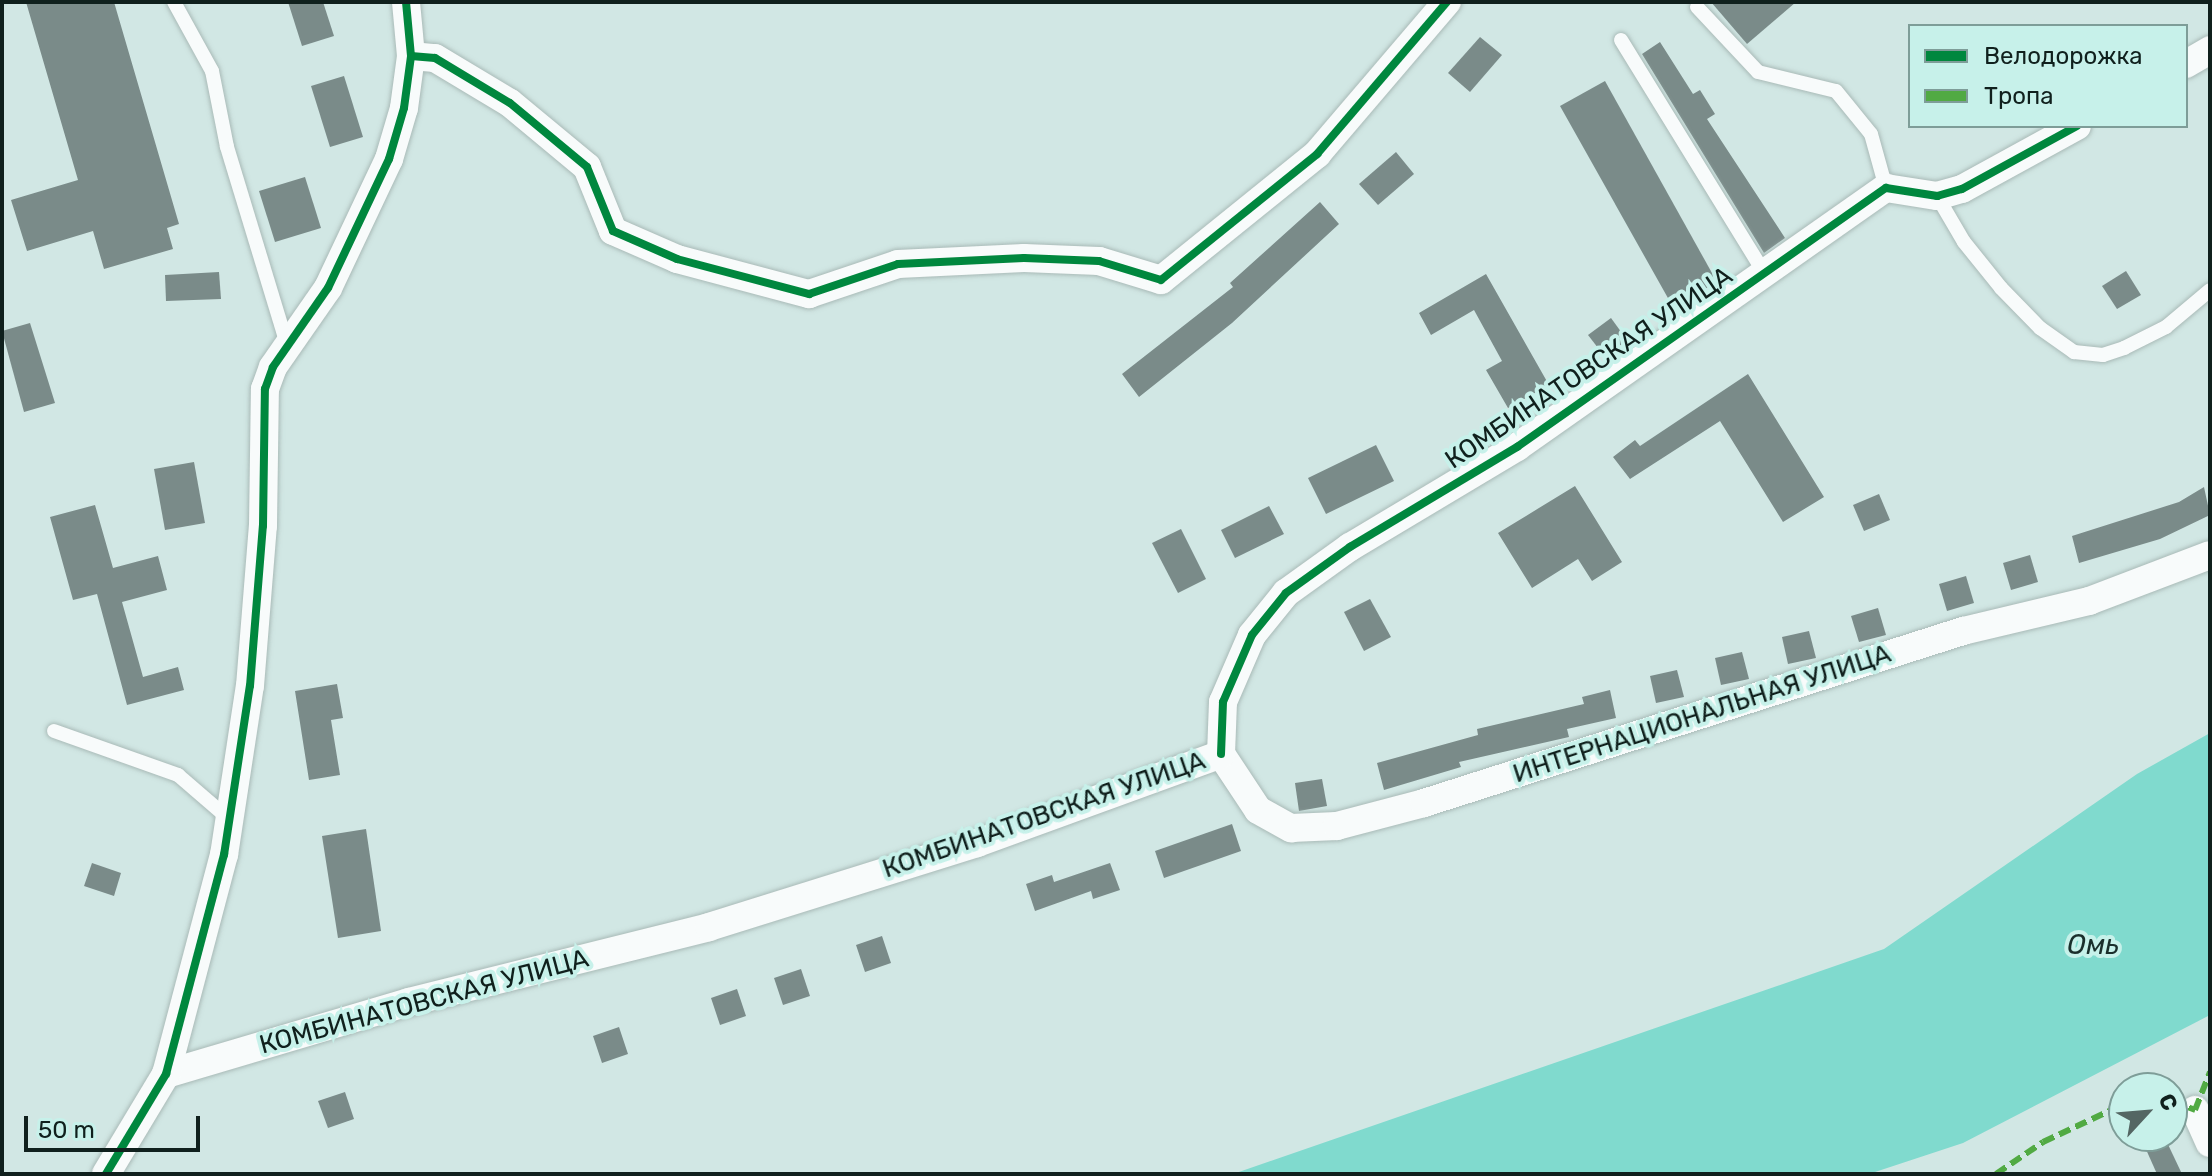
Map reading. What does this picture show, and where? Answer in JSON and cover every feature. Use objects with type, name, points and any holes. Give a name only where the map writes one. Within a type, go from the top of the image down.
[{"type":"street","points":[[106,1174],[138,1128],[166,1074],[230,820],[251,672],[263,526],[265,389],[287,345],[328,288],[389,159],[404,108],[411,56],[406,2]]},
{"type":"street","points":[[411,56],[435,58],[510,103],[587,167],[613,231],[677,259],[809,294],[898,264],[1024,258],[1099,261],[1161,280],[1317,154],[1447,2]]},
{"type":"street","points":[[2188,63],[2210,50]]},
{"type":"street","points":[[1886,188],[1937,196],[1962,189],[2073,128]]},
{"type":"street","name":"КОМБИНАТОВСКАЯ УЛИЦА","points":[[166,1074],[409,1002],[709,927],[977,843],[1221,754],[1223,702],[1252,635],[1286,593],[1350,547],[1517,447],[1886,188]]},
{"type":"street","name":"ИНТЕРНАЦИОНАЛЬНАЯ УЛИЦА","points":[[1221,754],[1258,810],[1291,828],[1337,826],[1424,803],[1963,631],[2089,601],[2210,555]]},
{"type":"street","points":[[2195,1110],[2210,1143]]},
{"type":"lane","points":[[174,2],[212,71],[227,147],[287,345]]},
{"type":"lane","points":[[1697,7],[1758,72],[1836,91],[1871,134],[1886,188]]},
{"type":"lane","points":[[1621,40],[1764,272]]},
{"type":"lane","points":[[1937,196],[1964,242],[2001,288],[2040,328],[2074,352],[2103,355],[2124,348],[2166,327],[2210,290]]},
{"type":"lane","points":[[54,731],[178,775],[230,820]]},
{"type":"water","name":"Омь","points":[[2210,733],[2210,1015],[1963,1143],[1869,1174],[1233,1174],[1884,949],[2137,774]]},
{"type":"building","points":[[26,2],[114,2],[179,224],[167,228],[173,249],[104,269],[93,231],[27,251],[11,200],[78,180]]},
{"type":"building","points":[[288,2],[323,2],[334,36],[302,46]]},
{"type":"building","points":[[1711,2],[1796,2],[1747,44]]},
{"type":"building","points":[[1480,37],[1502,55],[1470,92],[1448,73]]},
{"type":"building","points":[[1660,42],[1693,94],[1700,90],[1715,114],[1707,119],[1785,238],[1764,253],[1642,54]]},
{"type":"building","points":[[344,76],[363,137],[330,147],[311,86]]},
{"type":"building","points":[[1605,81],[1717,282],[1673,307],[1560,106]]},
{"type":"building","points":[[1396,152],[1414,174],[1378,205],[1359,184]]},
{"type":"building","points":[[305,177],[321,228],[275,242],[259,191]]},
{"type":"building","points":[[1320,202],[1339,224],[1232,323],[1139,397],[1122,374],[1233,287],[1230,283]]},
{"type":"building","points":[[2126,271],[2141,295],[2117,309],[2102,286]]},
{"type":"building","points":[[219,272],[221,299],[166,301],[165,275]]},
{"type":"building","points":[[1486,274],[1549,385],[1508,408],[1486,370],[1502,361],[1474,310],[1431,335],[1419,313]]},
{"type":"building","points":[[1611,318],[1627,340],[1605,357],[1588,335]]},
{"type":"building","points":[[30,323],[55,403],[24,412],[2,331]]},
{"type":"building","points":[[1748,374],[1824,497],[1783,522],[1720,421],[1630,479],[1613,457],[1635,440],[1640,446]]},
{"type":"building","points":[[1376,445],[1394,481],[1326,514],[1308,478]]},
{"type":"building","points":[[194,462],[205,523],[165,530],[154,469]]},
{"type":"building","points":[[1575,486],[1622,562],[1592,581],[1578,559],[1532,588],[1498,533]]},
{"type":"building","points":[[2204,487],[2210,515],[2160,539],[2079,563],[2072,536],[2179,502]]},
{"type":"building","points":[[1879,494],[1890,520],[1864,531],[1853,505]]},
{"type":"building","points":[[95,505],[113,568],[158,556],[167,590],[122,602],[143,677],[178,667],[184,690],[127,705],[97,594],[73,600],[50,517]]},
{"type":"building","points":[[1269,506],[1284,534],[1235,558],[1221,530]]},
{"type":"building","points":[[1181,529],[1206,579],[1178,593],[1152,543]]},
{"type":"building","points":[[2030,555],[2038,582],[2011,590],[2003,563]]},
{"type":"building","points":[[1966,576],[1974,603],[1947,611],[1939,584]]},
{"type":"building","points":[[1370,599],[1391,637],[1364,651],[1344,612]]},
{"type":"building","points":[[1878,608],[1886,635],[1859,642],[1851,616]]},
{"type":"building","points":[[1809,631],[1816,658],[1788,664],[1782,637]]},
{"type":"building","points":[[1742,652],[1749,679],[1721,685],[1715,658]]},
{"type":"building","points":[[1677,670],[1684,697],[1656,703],[1650,676]]},
{"type":"building","points":[[337,684],[343,718],[331,720],[340,775],[309,780],[295,691]]},
{"type":"building","points":[[1610,690],[1616,718],[1567,729],[1569,737],[1459,762],[1461,767],[1384,790],[1377,763],[1478,735],[1477,729],[1584,704],[1582,697]]},
{"type":"building","points":[[1322,779],[1327,806],[1299,811],[1295,783]]},
{"type":"building","points":[[1232,824],[1241,851],[1164,878],[1155,851]]},
{"type":"building","points":[[366,829],[381,931],[338,938],[322,836]]},
{"type":"building","points":[[92,863],[121,873],[114,896],[84,886]]},
{"type":"building","points":[[1110,863],[1120,890],[1093,899],[1091,891],[1035,911],[1026,884],[1052,875],[1054,882]]},
{"type":"building","points":[[882,936],[891,963],[865,972],[856,945]]},
{"type":"building","points":[[801,969],[810,996],[783,1005],[774,978]]},
{"type":"building","points":[[737,989],[746,1016],[720,1025],[711,998]]},
{"type":"building","points":[[619,1027],[628,1054],[602,1063],[593,1036]]},
{"type":"building","points":[[345,1092],[354,1119],[328,1128],[318,1101]]},
{"type":"building","points":[[2147,1152],[2172,1152],[2182,1174],[2157,1174]]},
{"type":"marked path","points":[[2188,1107],[2195,1110],[2210,1072]]},
{"type":"marked path","points":[[1996,1174],[2043,1142],[2108,1112]]},
{"type":"cycle path","points":[[106,1174],[166,1074],[224,855],[250,686],[263,526],[265,389],[273,367],[328,288],[389,159],[404,108],[411,56],[406,2]]},
{"type":"cycle path","points":[[411,56],[435,58],[510,103],[587,167],[613,231],[677,259],[809,294],[898,264],[1024,258],[1099,261],[1161,280],[1317,154],[1447,2]]},
{"type":"cycle path","points":[[1221,754],[1223,702],[1252,635],[1286,593],[1350,547],[1517,447],[1886,188],[1937,196],[1962,189],[2073,128]]}]
